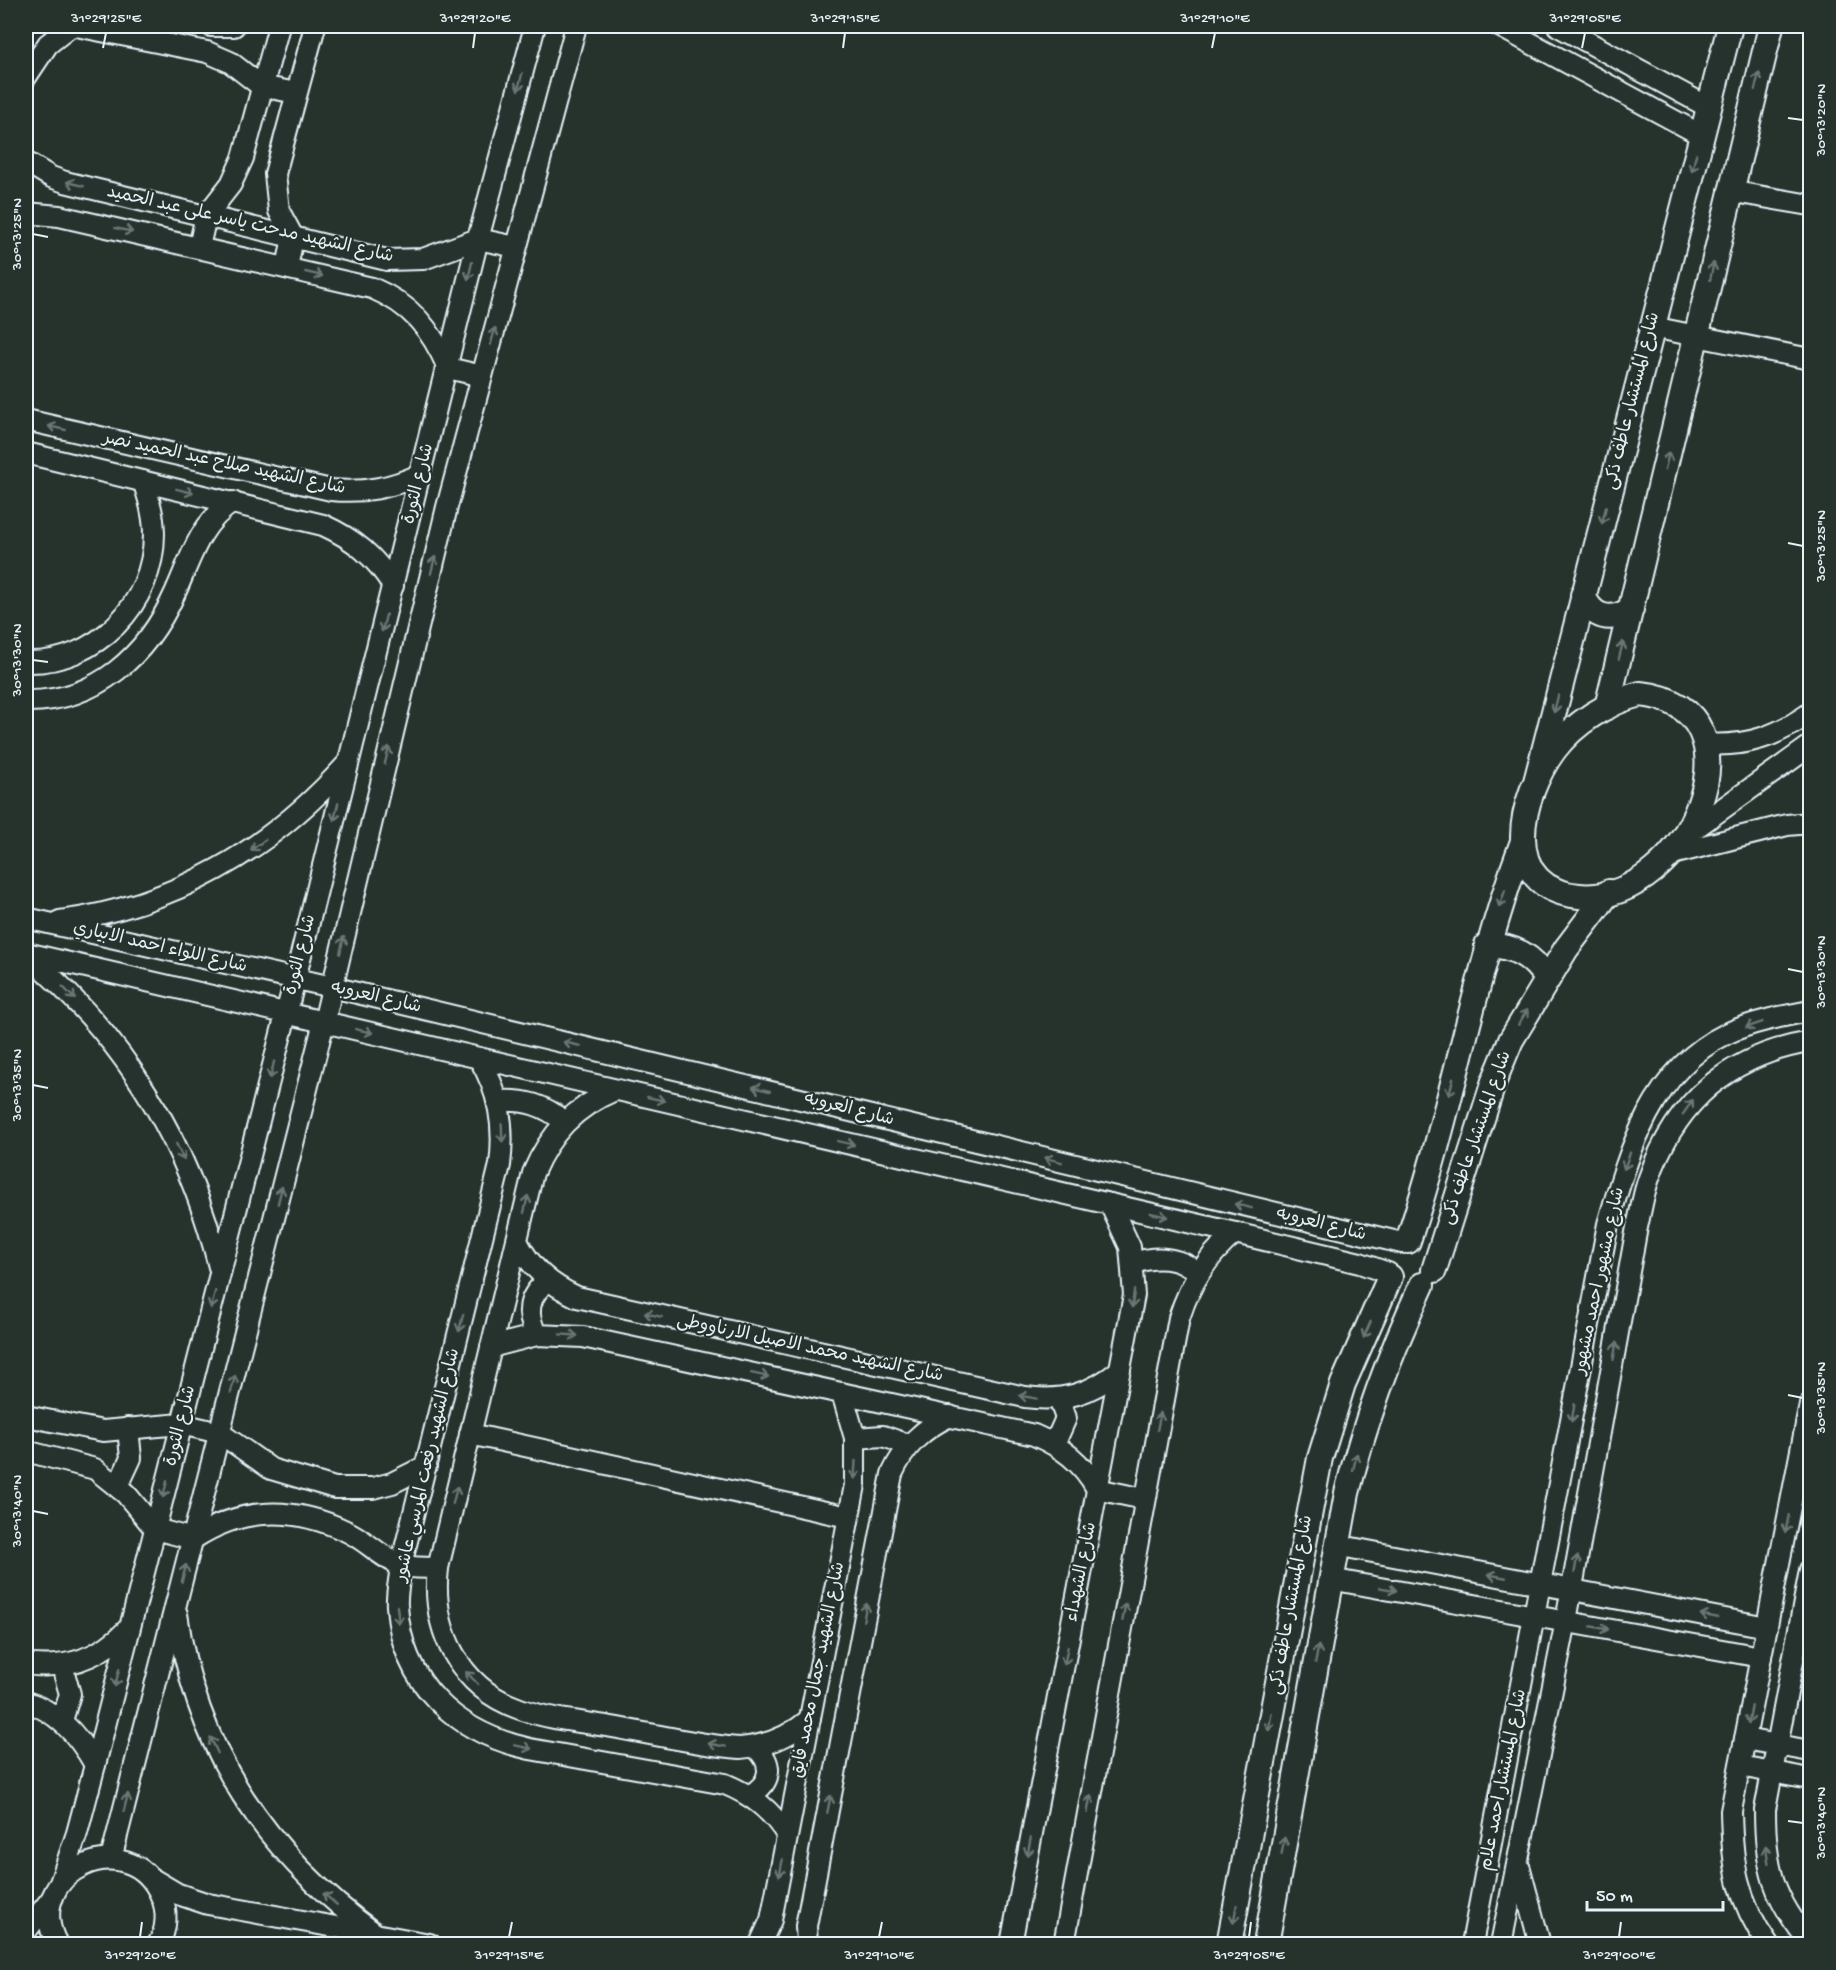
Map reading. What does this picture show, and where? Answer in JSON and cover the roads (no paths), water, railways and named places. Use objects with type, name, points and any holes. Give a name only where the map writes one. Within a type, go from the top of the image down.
[{"type":"street","points":[[26,77],[48,44],[70,26]]},
{"type":"street","points":[[76,26],[207,52],[230,62],[261,86],[296,93]]},
{"type":"street","points":[[211,26],[234,26]]},
{"type":"street","points":[[199,247],[206,216],[237,171],[279,26]]},
{"type":"street","points":[[286,268],[292,237],[279,211],[274,174],[315,26]]},
{"type":"street","name":"شارع الثورة","points":[[26,1931],[56,1890],[77,1833],[295,979],[448,368],[478,239],[535,26]]},
{"type":"street","name":"شارع الثورة","points":[[111,1859],[324,1022],[439,541],[576,26]]},
{"type":"street","points":[[1499,26],[1701,135]]},
{"type":"street","points":[[1558,26],[1708,107]]},
{"type":"street","name":"شارع المستشار عاطف ذكى","points":[[1537,778],[1730,26]]},
{"type":"street","points":[[1607,707],[1698,336],[1729,191],[1771,26]]},
{"type":"street","name":"شارع الشهيد مدحت ياسر على عبد الحميد","points":[[26,162],[51,177],[65,182],[387,260],[405,261],[440,254],[478,239]]},
{"type":"street","points":[[1729,191],[1810,205]]},
{"type":"street","name":"شارع الشهيد مدحت ياسر على عبد الحميد","points":[[26,213],[59,216],[372,288],[390,296],[421,320],[433,336],[448,368]]},
{"type":"street","points":[[478,239],[516,247]]},
{"type":"street","points":[[1652,327],[1810,359]]},
{"type":"street","points":[[448,368],[482,376]]},
{"type":"street","name":"شارع الشهيد صلاح عبد الحميد نصر","points":[[26,420],[331,490],[368,491],[404,482],[421,474]]},
{"type":"street","points":[[87,468],[94,436]]},
{"type":"street","name":"شارع الشهيد صلاح عبد الحميد نصر","points":[[27,459],[87,468],[323,525],[340,532],[371,555],[393,586]]},
{"type":"street","points":[[26,662],[57,659],[78,652],[98,641],[129,610],[141,591],[152,553],[152,516],[143,481]]},
{"type":"street","points":[[26,700],[68,696],[87,689],[123,667],[140,652],[165,614],[204,528],[233,502]]},
{"type":"street","points":[[1583,595],[1587,605],[1603,617],[1612,618],[1630,609]]},
{"type":"street","points":[[1640,694],[1658,696],[1675,702],[1689,713],[1700,728],[1706,744],[1705,787],[1698,811],[1687,834],[1672,854],[1654,870],[1632,884],[1609,892],[1584,896],[1561,894],[1541,883],[1527,865],[1522,844],[1526,809],[1537,778],[1555,749],[1578,725],[1607,707],[1623,698],[1640,694]]},
{"type":"street","points":[[1706,744],[1744,744],[1781,732],[1810,713]]},
{"type":"street","points":[[1781,732],[1779,739],[1783,751],[1803,751]]},
{"type":"street","points":[[1687,834],[1803,751]]},
{"type":"street","points":[[48,923],[132,906],[211,874],[237,860],[285,825],[348,763]]},
{"type":"street","points":[[1672,854],[1786,825],[1810,823]]},
{"type":"street","name":"شارع المستشار عاطف ذكى","points":[[1405,1242],[1424,1193],[1487,945],[1522,844]]},
{"type":"street","name":"شارع المستشار عاطف ذكى","points":[[1266,1944],[1336,1545],[1366,1425],[1397,1340],[1428,1277],[1502,1061],[1521,1021],[1547,979],[1609,892]]},
{"type":"street","name":"شارع اللواء احمد الابياري","points":[[26,918],[295,979]]},
{"type":"street","points":[[1487,945],[1516,949],[1528,957],[1547,979]]},
{"type":"street","points":[[26,954],[95,1020],[152,1099],[190,1174],[212,1235],[220,1272]]},
{"type":"street","name":"شارع اللواء احمد الابياري","points":[[26,954],[286,1014]]},
{"type":"street","name":"شارع العروبه","points":[[295,979],[1357,1233],[1405,1242]]},
{"type":"street","name":"شارع مشهور احمد مشهور","points":[[1536,1616],[1608,1224],[1626,1162],[1652,1104],[1686,1062],[1726,1034],[1766,1020],[1810,1011]]},
{"type":"street","name":"شارع العروبه","points":[[286,1014],[1235,1233],[1350,1261],[1389,1275]]},
{"type":"street","name":"شارع مشهور احمد مشهور","points":[[1566,1621],[1649,1179],[1670,1133],[1696,1097],[1731,1068],[1771,1050],[1810,1042]]},
{"type":"street","name":"شارع الشهيد رفعت المرسي عاشور","points":[[479,1058],[498,1101],[502,1128],[500,1165],[401,1565],[397,1604],[407,1652],[433,1696],[453,1716],[476,1732],[502,1743],[530,1749],[712,1780],[750,1795],[771,1813],[787,1835]]},
{"type":"street","name":"شارع الشهيد رفعت المرسي عاشور","points":[[615,1090],[597,1098],[564,1122],[541,1155],[533,1173],[438,1568],[437,1607],[448,1645],[470,1677],[501,1701],[539,1714],[724,1747],[755,1747],[785,1737],[810,1719]]},
{"type":"street","points":[[792,1130],[799,1098]]},
{"type":"street","points":[[498,1101],[519,1101],[540,1106],[564,1122]]},
{"type":"street","name":"شارع الشهداء","points":[[1011,1944],[1134,1295],[1134,1263],[1125,1232],[1110,1204]]},
{"type":"street","points":[[1064,1944],[1179,1318],[1198,1272],[1222,1244],[1235,1233]]},
{"type":"street","points":[[1350,1261],[1360,1249],[1357,1233]]},
{"type":"street","name":"شارع الشهيد محمد الاصيل الارناووطى","points":[[517,1241],[535,1269],[547,1281],[561,1290],[592,1301],[1025,1397],[1059,1399],[1093,1390],[1120,1370]]},
{"type":"street","points":[[1405,1242],[1422,1244],[1432,1255],[1428,1277],[1405,1288],[1389,1275],[1389,1255],[1405,1242]]},
{"type":"street","points":[[1134,1263],[1156,1257],[1167,1258],[1198,1272]]},
{"type":"street","name":"شارع المستشار عاطف ذكى","points":[[1229,1944],[1320,1458],[1343,1384],[1389,1275]]},
{"type":"street","points":[[537,1335],[530,1324],[528,1312],[537,1288],[547,1281]]},
{"type":"street","name":"شارع الشهيد محمد الاصيل الارناووطى","points":[[491,1347],[537,1335],[583,1337],[1034,1435],[1050,1441],[1077,1461],[1097,1489]]},
{"type":"street","name":"شارع الشهيد جمال محمد فايق","points":[[759,1944],[771,1920],[856,1469],[855,1438],[842,1393]]},
{"type":"street","points":[[1050,1441],[1063,1427],[1064,1408],[1059,1399]]},
{"type":"street","points":[[1768,1944],[1743,1902],[1732,1857],[1731,1811],[1810,1404]]},
{"type":"street","points":[[26,1416],[83,1430],[103,1431],[182,1424],[220,1433],[272,1469],[335,1488],[354,1489],[382,1485],[409,1476],[426,1466]]},
{"type":"street","name":"شارع الشهيد جمال محمد فايق","points":[[807,1944],[806,1926],[892,1474],[909,1445],[935,1423],[950,1416]]},
{"type":"street","points":[[118,1486],[131,1458],[128,1428]]},
{"type":"street","points":[[470,1434],[848,1517]]},
{"type":"street","points":[[855,1438],[883,1436],[909,1445]]},
{"type":"street","points":[[26,1451],[95,1470],[118,1486],[155,1529],[193,1539],[218,1524],[244,1515],[283,1513],[347,1531],[401,1565],[438,1568]]},
{"type":"street","points":[[1097,1489],[1144,1499]]},
{"type":"street","points":[[1336,1545],[1767,1627]]},
{"type":"street","points":[[1810,1570],[1765,1810],[1765,1839],[1774,1887],[1790,1918],[1810,1942]]},
{"type":"street","points":[[1330,1579],[1761,1657]]},
{"type":"street","points":[[176,1605],[185,1659],[197,1702],[223,1763],[239,1792],[278,1846],[300,1871],[324,1894],[377,1935]]},
{"type":"street","name":"شارع المستشار احمد علام","points":[[1472,1944],[1536,1616]]},
{"type":"street","name":"شارع المستشار احمد علام","points":[[1502,1944],[1566,1621]]},
{"type":"street","points":[[26,1664],[62,1666],[99,1654],[129,1628]]},
{"type":"street","points":[[62,1666],[70,1694],[62,1721]]},
{"type":"street","points":[[26,1702],[62,1721],[75,1734],[95,1765]]},
{"type":"street","points":[[1745,1739],[1810,1751]]},
{"type":"street","points":[[750,1795],[760,1789],[767,1779],[769,1766],[764,1755],[755,1747]]},
{"type":"street","points":[[1740,1766],[1810,1779]]},
{"type":"street","points":[[57,1944],[50,1924],[56,1890],[83,1864],[111,1859],[126,1862],[178,1894],[208,1904],[377,1935],[402,1942],[430,1944]]},
{"type":"street","points":[[1519,1865],[1540,1944]]},
{"type":"street","points":[[151,1878],[164,1902],[166,1915],[165,1928],[158,1944]]}]
